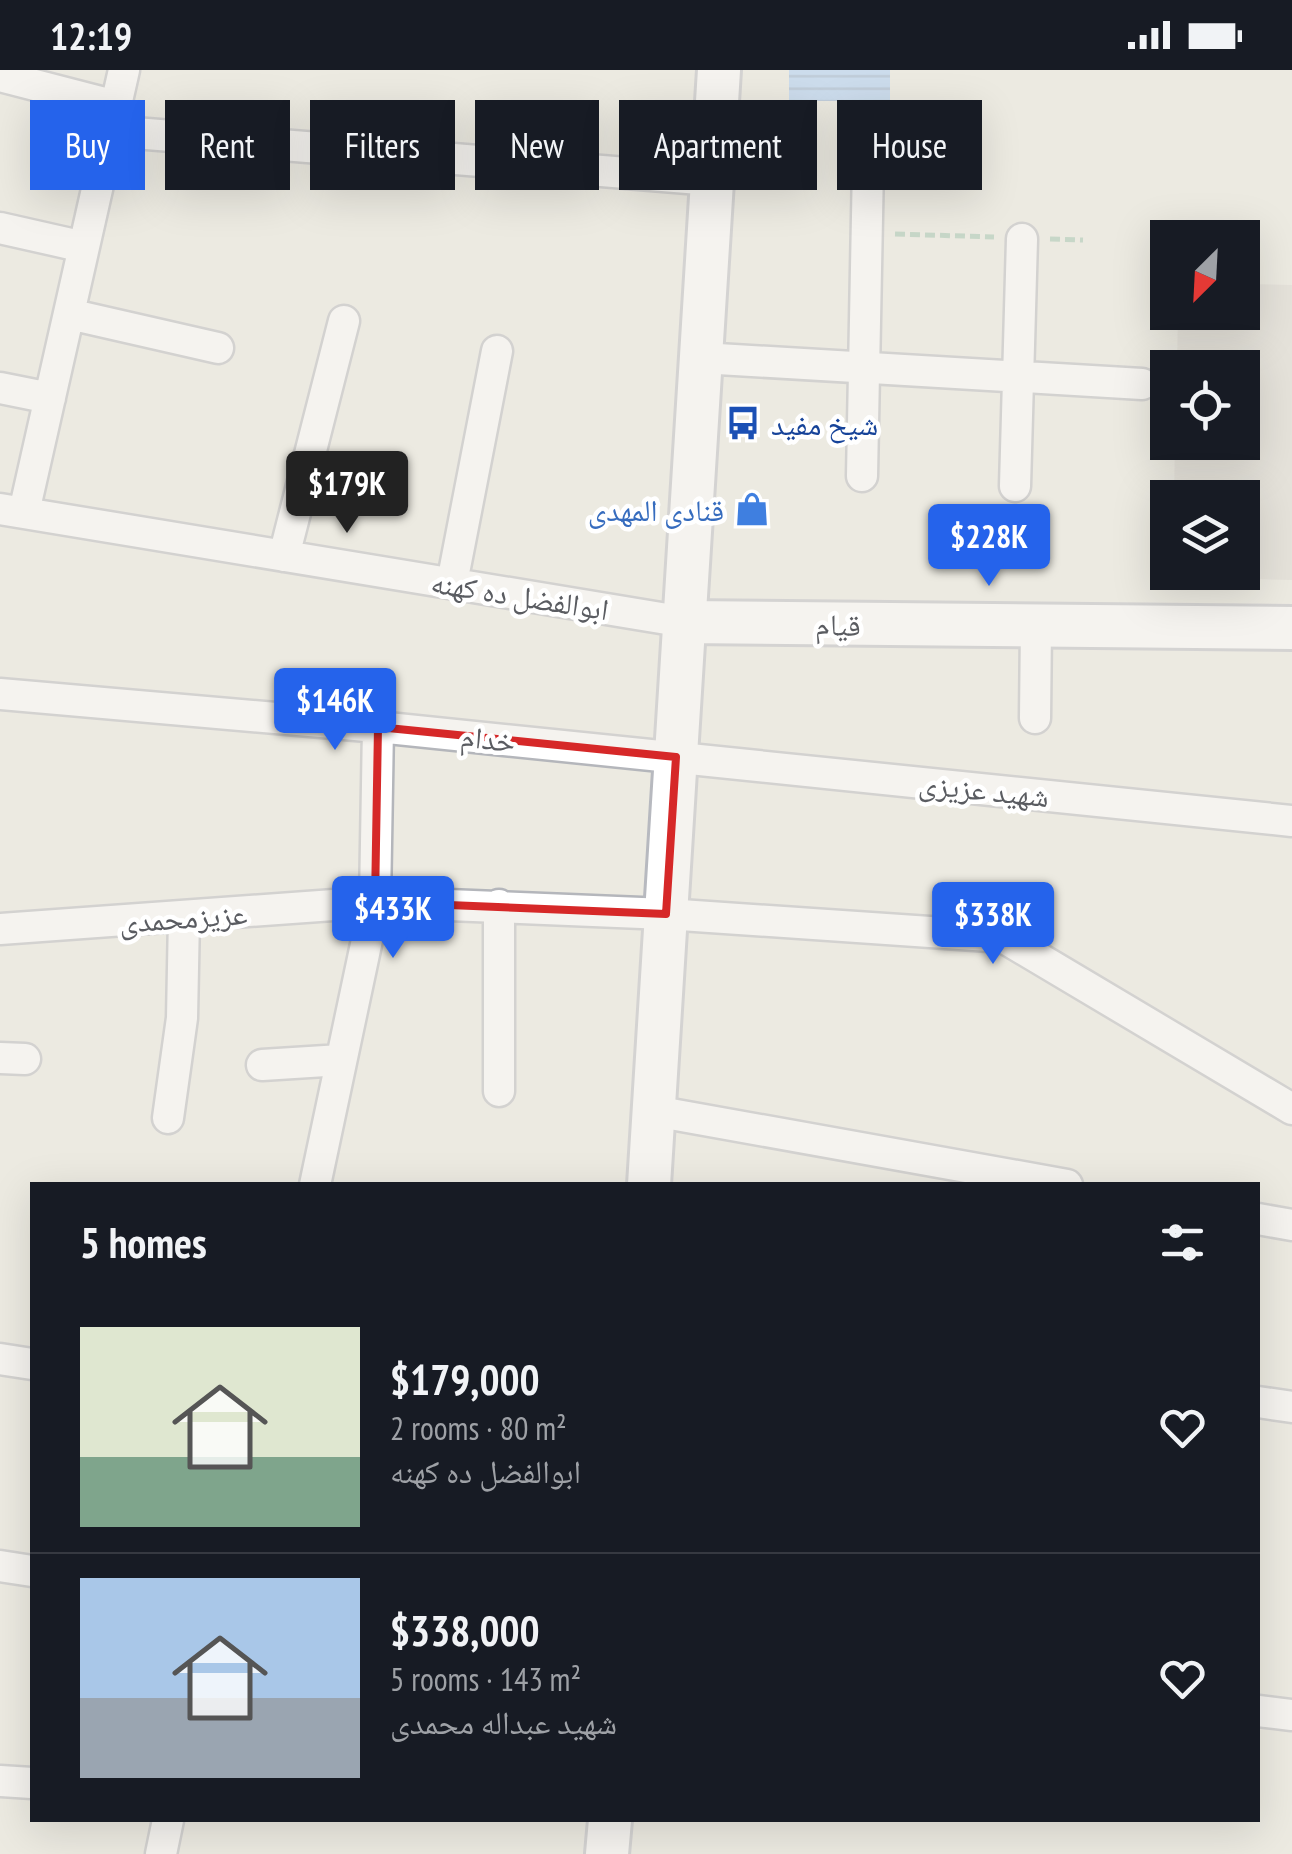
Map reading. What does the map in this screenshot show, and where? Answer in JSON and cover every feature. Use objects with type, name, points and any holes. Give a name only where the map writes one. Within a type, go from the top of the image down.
[{"type":"street","points":[[117,100],[124,70]]},
{"type":"street","points":[[717,100],[719,70]]},
{"type":"street","points":[[0,76],[65,100]]},
{"type":"street","points":[[145,121],[619,170]]},
{"type":"street","points":[[12,510],[50,398],[97,190]]},
{"type":"street","points":[[649,1182],[711,190]]},
{"type":"street","points":[[862,476],[868,190]]},
{"type":"street","points":[[0,228],[84,247]]},
{"type":"street","points":[[1015,486],[1022,238]]},
{"type":"street","points":[[69,314],[218,348]]},
{"type":"street","points":[[284,556],[344,321]]},
{"type":"street","points":[[452,584],[497,350]]},
{"type":"street","points":[[701,358],[1142,384]]},
{"type":"street","points":[[0,388],[50,398]]},
{"type":"street","name":"ابوالفضل ده کهنه","points":[[12,510],[685,622]]},
{"type":"street","name":"قیام","points":[[685,622],[1292,628]]},
{"type":"street","points":[[1035,718],[1036,626]]},
{"type":"street","name":"خدام","points":[[0,694],[676,757]]},
{"type":"street","points":[[316,1182],[374,902],[378,727]]},
{"type":"street","name":"شهید عزیزی","points":[[676,757],[1292,821]]},
{"type":"street","name":"عزیزمحمدی","points":[[0,929],[374,902],[666,914],[1002,937],[1292,1109]]},
{"type":"street","points":[[499,905],[499,1091]]},
{"type":"street","points":[[168,1118],[182,1018],[184,917]]},
{"type":"street","points":[[262,1065],[342,1060]]},
{"type":"street","points":[[654,1111],[1050,1182]]},
{"type":"street","points":[[1260,1219],[1292,1225]]},
{"type":"street","points":[[0,1360],[30,1364]]},
{"type":"street","points":[[1260,1402],[1292,1407]]},
{"type":"street","points":[[0,1566],[30,1572]]},
{"type":"street","points":[[1260,1711],[1292,1715]]},
{"type":"street","points":[[0,1781],[30,1783]]},
{"type":"street","points":[[160,1854],[168,1822]]},
{"type":"street","points":[[608,1854],[610,1822]]},
{"type":"path","points":[[867,233],[1022,238]]},
{"type":"highlighted area","points":[[378,727],[676,757],[666,914],[375,902]]},
{"type":"shaded area","points":[[1260,284],[1292,285],[1292,580],[1260,579],[1260,480],[1174,480],[1175,460],[1260,460],[1260,350],[1177,350],[1178,330],[1260,330]]},
{"type":"water","points":[[789,70],[890,70],[890,100],[789,100]]},
{"type":"place","name":"شیخ مفید","points":[[743,423]]},
{"type":"place","name":"قنادی المهدی","points":[[752,509]]}]
